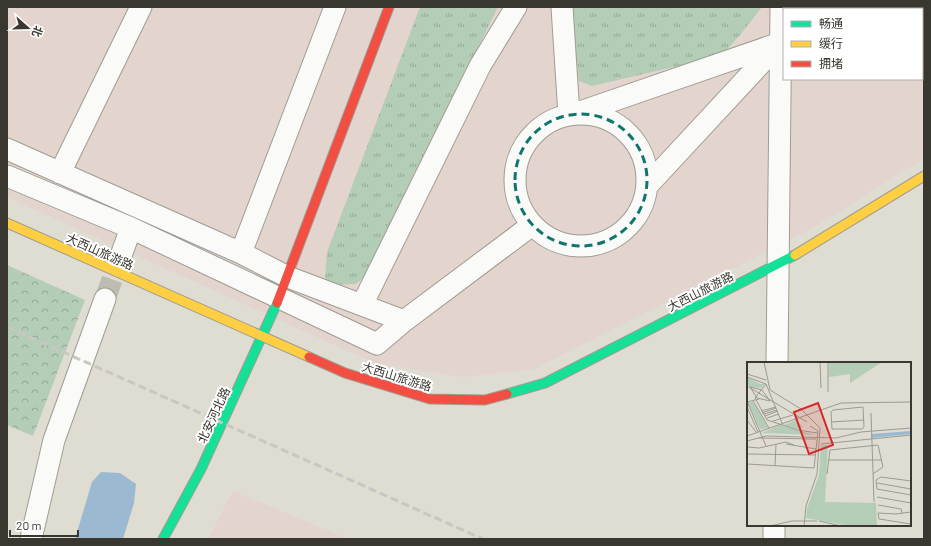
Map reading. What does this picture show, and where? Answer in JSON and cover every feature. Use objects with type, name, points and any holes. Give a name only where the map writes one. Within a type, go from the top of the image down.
[{"type":"street","points":[[60,173],[141,7]]},
{"type":"street","points":[[241,253],[335,7]]},
{"type":"street","name":"北安河北路","points":[[163,539],[201,469],[288,277],[389,7]]},
{"type":"street","points":[[362,305],[480,66],[516,7]]},
{"type":"street","points":[[562,7],[574,114]]},
{"type":"street","points":[[777,362],[782,41],[781,7]]},
{"type":"street","points":[[574,114],[601,116],[621,126],[636,143],[645,164],[647,186],[641,208],[629,226],[611,239],[591,246],[569,246],[549,238],[532,225],[520,207],[514,186],[516,164],[524,144],[539,128],[557,117],[574,114],[782,41]]},
{"type":"street","points":[[647,186],[782,41]]},
{"type":"street","points":[[7,149],[241,253],[288,277],[404,321]]},
{"type":"street","points":[[7,176],[131,228],[377,344],[404,321],[532,225]]},
{"type":"street","name":"大西山旅游路","points":[[7,223],[345,373],[430,399],[485,400],[545,383],[779,264],[924,176]]},
{"type":"street","points":[[119,261],[131,228]]},
{"type":"street","points":[[31,539],[54,440],[105,299]]},
{"type":"street","points":[[774,526],[774,539]]},
{"type":"highlighted area","points":[[579,113],[601,116],[621,126],[636,143],[645,164],[647,186],[641,208],[629,226],[611,239],[591,246],[569,246],[549,239],[532,225],[520,207],[514,186],[516,164],[524,144],[539,128],[557,117]]},
{"type":"shaded area","points":[[7,7],[924,7],[924,158],[813,228],[534,369],[463,377],[375,363],[7,197]]},
{"type":"shaded area","points":[[233,491],[348,539],[208,539]]},
{"type":"green space","points":[[420,7],[498,7],[364,278],[355,284],[331,285],[325,278],[327,252]]},
{"type":"green space","points":[[571,7],[762,7],[721,56],[592,86],[579,81]]},
{"type":"green space","points":[[7,265],[85,300],[33,436],[7,425]]},
{"type":"water","points":[[101,472],[120,473],[136,484],[134,503],[123,539],[75,539],[92,482]]},
{"type":"tunnel","points":[[105,299],[119,261]]},
{"type":"railway","points":[[7,327],[483,539]]},
{"type":"traffic: fast","points":[[507,394],[545,383],[795,255]]},
{"type":"traffic: fast","points":[[163,539],[201,469],[277,303]]},
{"type":"traffic: slow","points":[[795,255],[924,176]]},
{"type":"traffic: slow","points":[[7,223],[309,357]]},
{"type":"traffic: jam","points":[[277,303],[389,7]]},
{"type":"traffic: jam","points":[[309,357],[345,373],[430,399],[485,400],[507,394]]}]
